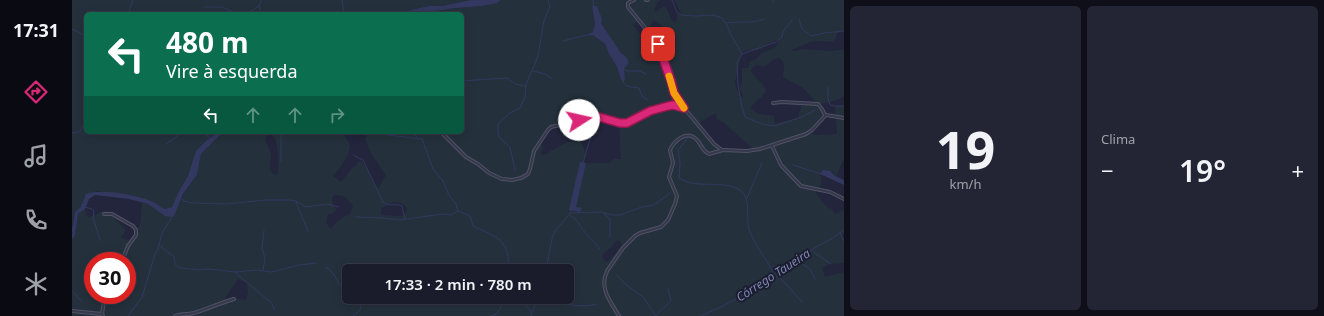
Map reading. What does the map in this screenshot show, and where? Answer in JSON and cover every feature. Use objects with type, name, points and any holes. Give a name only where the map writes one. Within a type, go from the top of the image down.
[{"type":"street","points":[[634,0],[628,3],[628,7],[658,44],[674,93],[684,108],[714,144],[723,150]]},
{"type":"street","points":[[773,103],[818,104],[825,115]]},
{"type":"street","points":[[443,134],[466,157],[489,173],[502,179],[512,180],[521,178],[529,172],[534,151],[551,127],[596,117],[620,123],[627,123],[650,111],[668,106],[673,105],[684,108]]},
{"type":"street","points":[[619,316],[604,290],[605,276],[615,259],[631,240],[640,233],[661,227],[668,220],[676,204],[677,196],[669,177],[673,163],[670,148],[676,141],[681,137],[689,136],[697,140],[704,151],[712,154],[723,150],[752,150],[772,146],[809,132],[825,115],[844,118]]},
{"type":"street","points":[[772,146],[781,165],[801,186],[830,192],[844,199]]},
{"type":"street","points":[[104,214],[112,214],[134,226],[136,235],[126,252]]},
{"type":"street","points":[[175,316],[180,314],[197,313],[234,299]]},
{"type":"street","points":[[72,311],[103,315],[104,304]]},
{"type":"shaded area","points":[[72,0],[471,0],[442,6],[429,6],[401,12],[84,12],[84,134],[216,134],[207,140],[197,151],[188,176],[179,191],[175,203],[170,208],[165,209],[152,202],[130,195],[97,191],[86,194],[80,208],[75,212],[72,227]]},
{"type":"shaded area","points":[[501,0],[660,0],[654,11],[657,11],[662,7],[666,7],[672,21],[675,22],[677,19],[677,14],[681,13],[674,0],[844,0],[844,30],[837,34],[833,42],[811,42],[790,50],[795,51],[803,49],[831,51],[844,49],[844,96],[835,101],[820,104],[824,115],[807,133],[817,135],[837,134],[835,106],[844,105],[844,159],[836,177],[832,172],[820,174],[821,184],[815,192],[827,207],[832,209],[835,214],[844,210],[844,233],[842,235],[844,239],[844,263],[830,264],[822,268],[825,277],[844,272],[844,316],[72,316],[72,230],[76,230],[78,214],[85,209],[88,217],[102,211],[107,211],[126,231],[121,237],[130,241],[140,224],[142,203],[148,204],[165,216],[177,209],[183,195],[197,175],[201,154],[221,134],[345,134],[350,144],[350,149],[344,161],[333,176],[341,182],[352,168],[361,161],[366,166],[378,189],[386,175],[372,155],[365,139],[367,134],[464,134],[464,12],[425,12],[485,6]],"holes":[[[592,6],[607,32],[629,63],[624,68],[625,78],[621,80],[617,67],[605,44],[593,35],[585,35],[593,32],[595,24]],[[654,20],[667,30],[653,34],[651,32],[647,37],[652,44],[649,46],[633,25],[636,22],[648,30]],[[776,40],[779,40],[776,47],[762,53],[755,60],[750,61],[748,68],[742,68],[742,81],[740,89],[743,95],[740,97],[735,83],[742,52],[758,50]],[[779,58],[783,62],[783,77],[803,88],[816,102],[814,104],[802,103],[799,118],[775,123],[774,116],[756,113],[751,108],[766,90],[751,71],[753,67],[757,65],[765,67],[774,59]],[[716,113],[717,119],[723,122],[753,149],[721,149],[709,139],[697,124]],[[599,116],[619,122],[621,159],[614,159],[609,163],[586,163],[575,207],[581,162],[584,163],[586,156],[581,141],[567,142],[544,155],[540,153],[543,147],[540,143],[551,128]],[[270,135],[274,137],[277,150],[277,175],[273,174],[270,170],[271,153],[265,140],[266,136]],[[335,195],[344,196],[353,205],[350,214],[342,218],[330,229],[326,222],[328,214],[332,214],[336,210],[332,202],[332,197]],[[393,202],[397,202],[404,205],[407,211],[403,216],[382,215],[382,208]],[[618,240],[622,245],[608,262],[605,261],[602,256]],[[238,279],[247,283],[248,292],[246,300],[234,298],[229,301],[225,298]]]},
{"type":"water","points":[[471,0],[501,0],[497,3],[482,6],[427,12],[401,12],[429,6],[442,6]]},
{"type":"water","points":[[592,6],[597,6],[602,19],[601,23],[621,53],[627,58],[629,63],[624,68],[624,81],[621,80],[617,67],[605,44],[593,35],[584,36],[593,32],[595,24]]},
{"type":"water","points":[[216,134],[221,134],[201,154],[197,175],[183,194],[173,217],[165,216],[148,204],[129,199],[95,195],[89,199],[85,209],[78,214],[76,230],[72,230],[75,212],[80,208],[86,194],[92,192],[109,192],[128,195],[151,201],[165,209],[172,207],[188,176],[196,151],[207,140]]},
{"type":"water","points":[[580,162],[586,163],[576,207],[582,208],[580,212],[569,210]]},
{"type":"water","points":[[823,170],[830,171],[835,176],[844,180],[844,185],[820,174]]},
{"type":"waterway","points":[[129,12],[133,0]]},
{"type":"waterway","points":[[261,12],[259,5],[262,0]]},
{"type":"waterway","points":[[342,0],[344,12]]},
{"type":"waterway","points":[[515,170],[510,147],[499,137],[498,124],[510,113],[520,108],[525,97],[526,84],[538,56],[544,21],[550,6],[548,0]]},
{"type":"waterway","points":[[593,0],[594,7]]},
{"type":"waterway","points":[[672,0],[677,12],[681,15],[713,15],[722,18],[742,54]]},
{"type":"waterway","points":[[249,12],[259,6]]},
{"type":"waterway","points":[[205,7],[222,7],[233,12]]},
{"type":"waterway","points":[[726,23],[764,19]]},
{"type":"waterway","points":[[799,19],[802,29],[811,36],[844,31]]},
{"type":"waterway","points":[[792,20],[784,30],[782,37],[776,42],[742,54],[737,63],[738,85],[742,107],[745,117],[762,124],[775,126],[804,116],[815,110]]},
{"type":"waterway","points":[[72,29],[84,35]]},
{"type":"waterway","points":[[563,41],[586,35]]},
{"type":"waterway","points":[[623,68],[627,71],[640,71],[646,74]]},
{"type":"waterway","points":[[533,71],[545,74],[552,79]]},
{"type":"waterway","points":[[464,81],[507,78],[515,84],[525,86]]},
{"type":"waterway","points":[[623,81],[624,84],[628,86],[639,88],[642,96],[648,100]]},
{"type":"waterway","points":[[828,87],[828,99],[830,105],[844,106]]},
{"type":"waterway","points":[[583,163],[596,119]]},
{"type":"waterway","points":[[72,133],[79,132],[84,126]]},
{"type":"waterway","points":[[166,144],[180,134]]},
{"type":"waterway","points":[[204,134],[209,138]]},
{"type":"waterway","points":[[281,134],[281,161]]},
{"type":"waterway","points":[[380,134],[422,139],[433,169],[443,181],[449,195],[456,204],[458,211],[470,216],[473,226],[502,242],[508,255],[509,264]]},
{"type":"waterway","points":[[414,134],[417,137]]},
{"type":"waterway","points":[[689,136],[678,150],[680,163],[679,178],[691,183],[730,186],[743,192],[747,204],[749,229],[773,272]]},
{"type":"waterway","points":[[353,155],[363,160],[383,202],[402,206],[405,219]]},
{"type":"waterway","points":[[747,198],[762,163]]},
{"type":"waterway","points":[[793,165],[821,174]]},
{"type":"waterway","points":[[571,213],[600,212],[620,215],[642,207],[654,205],[670,193]]},
{"type":"waterway","points":[[182,199],[193,203],[225,204],[266,200],[289,200],[296,201],[306,207],[327,204],[339,207]]},
{"type":"waterway","points":[[296,202],[308,231]]},
{"type":"waterway","points":[[85,207],[94,211],[93,217],[100,240]]},
{"type":"waterway","points":[[547,264],[555,231],[569,215],[572,209]]},
{"type":"waterway","points":[[356,217],[399,220],[443,214],[451,215],[458,211]]},
{"type":"waterway","points":[[602,212],[610,219],[610,237]]},
{"type":"waterway","points":[[570,215],[600,249]]},
{"type":"waterway","points":[[128,316],[142,297],[162,233],[172,217]]},
{"type":"waterway","points":[[72,237],[74,234],[73,228]]},
{"type":"waterway","name":"Córrego Taueira","points":[[700,316],[742,296],[773,272],[844,230]]},
{"type":"waterway","points":[[263,270],[265,259],[262,247],[264,231]]},
{"type":"waterway","points":[[840,233],[844,241]]},
{"type":"waterway","points":[[159,245],[174,257],[176,265],[180,268],[236,272],[257,270],[272,272],[299,265],[316,263]]},
{"type":"waterway","points":[[812,251],[831,264]]},
{"type":"waterway","points":[[797,260],[810,269],[815,279]]},
{"type":"waterway","points":[[326,267],[333,273],[342,286]]},
{"type":"waterway","points":[[236,272],[272,303],[274,310]]},
{"type":"waterway","points":[[773,273],[783,281],[802,302]]},
{"type":"waterway","points":[[617,275],[624,283],[643,297],[656,316]]},
{"type":"waterway","points":[[656,315],[671,301],[668,289]]},
{"type":"waterway","points":[[72,291],[81,301]]},
{"type":"waterway","points":[[353,316],[361,309],[360,304]]},
{"type":"waterway","points":[[490,316],[497,314],[502,304]]},
{"type":"waterway","points":[[524,304],[530,310],[531,314]]},
{"type":"waterway","points":[[531,316],[535,304]]},
{"type":"waterway","points":[[567,304],[586,306],[596,304]]},
{"type":"slow traffic","points":[[669,76],[674,93],[684,108]]},
{"type":"route","points":[[579,120],[599,117],[620,123],[627,123],[650,111],[668,106],[673,105],[684,108],[674,93],[658,44]]}]
